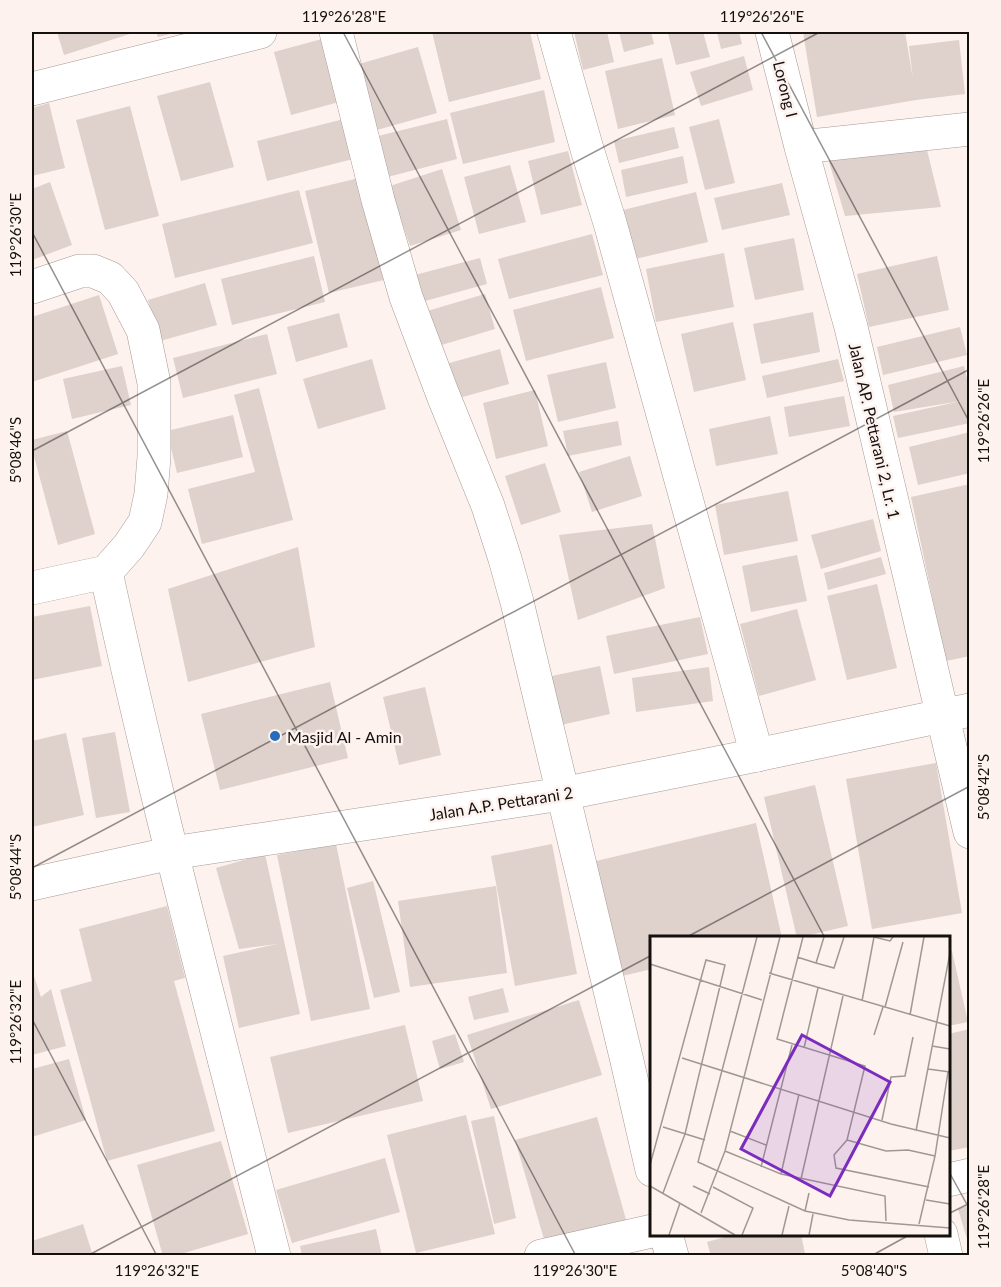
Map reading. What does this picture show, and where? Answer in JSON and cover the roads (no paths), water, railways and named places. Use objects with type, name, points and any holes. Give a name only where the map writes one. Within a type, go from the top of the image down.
[{"type":"street","points":[[32,89],[260,32]]},
{"type":"street","points":[[336,32],[378,200],[406,297],[488,506],[505,558],[627,1061],[650,1165]]},
{"type":"street","points":[[554,32],[610,224],[757,756]]},
{"type":"street","name":"Lorong I","points":[[772,32],[801,147]]},
{"type":"street","points":[[801,147],[969,129]]},
{"type":"street","name":"Jalan AP. Pettarani 2, Lr. 1","points":[[801,147],[956,713],[969,832]]},
{"type":"street","points":[[32,287],[80,271],[93,271],[110,278],[123,292],[143,330],[154,383],[154,457],[151,494],[145,522],[129,546],[106,573],[32,588]]},
{"type":"street","points":[[106,573],[172,853],[274,1256]]},
{"type":"street","name":"Jalan A.P. Pettarani 2","points":[[32,884],[172,853],[562,794],[757,756],[956,713]]},
{"type":"street","points":[[950,1180],[969,1175]]},
{"type":"street","points":[[542,1256],[650,1230]]},
{"type":"street","points":[[667,1236],[672,1256]]},
{"type":"street","points":[[941,1236],[946,1256]]},
{"type":"place","name":"Masjid Al - Amin","points":[[275,736]]}]
